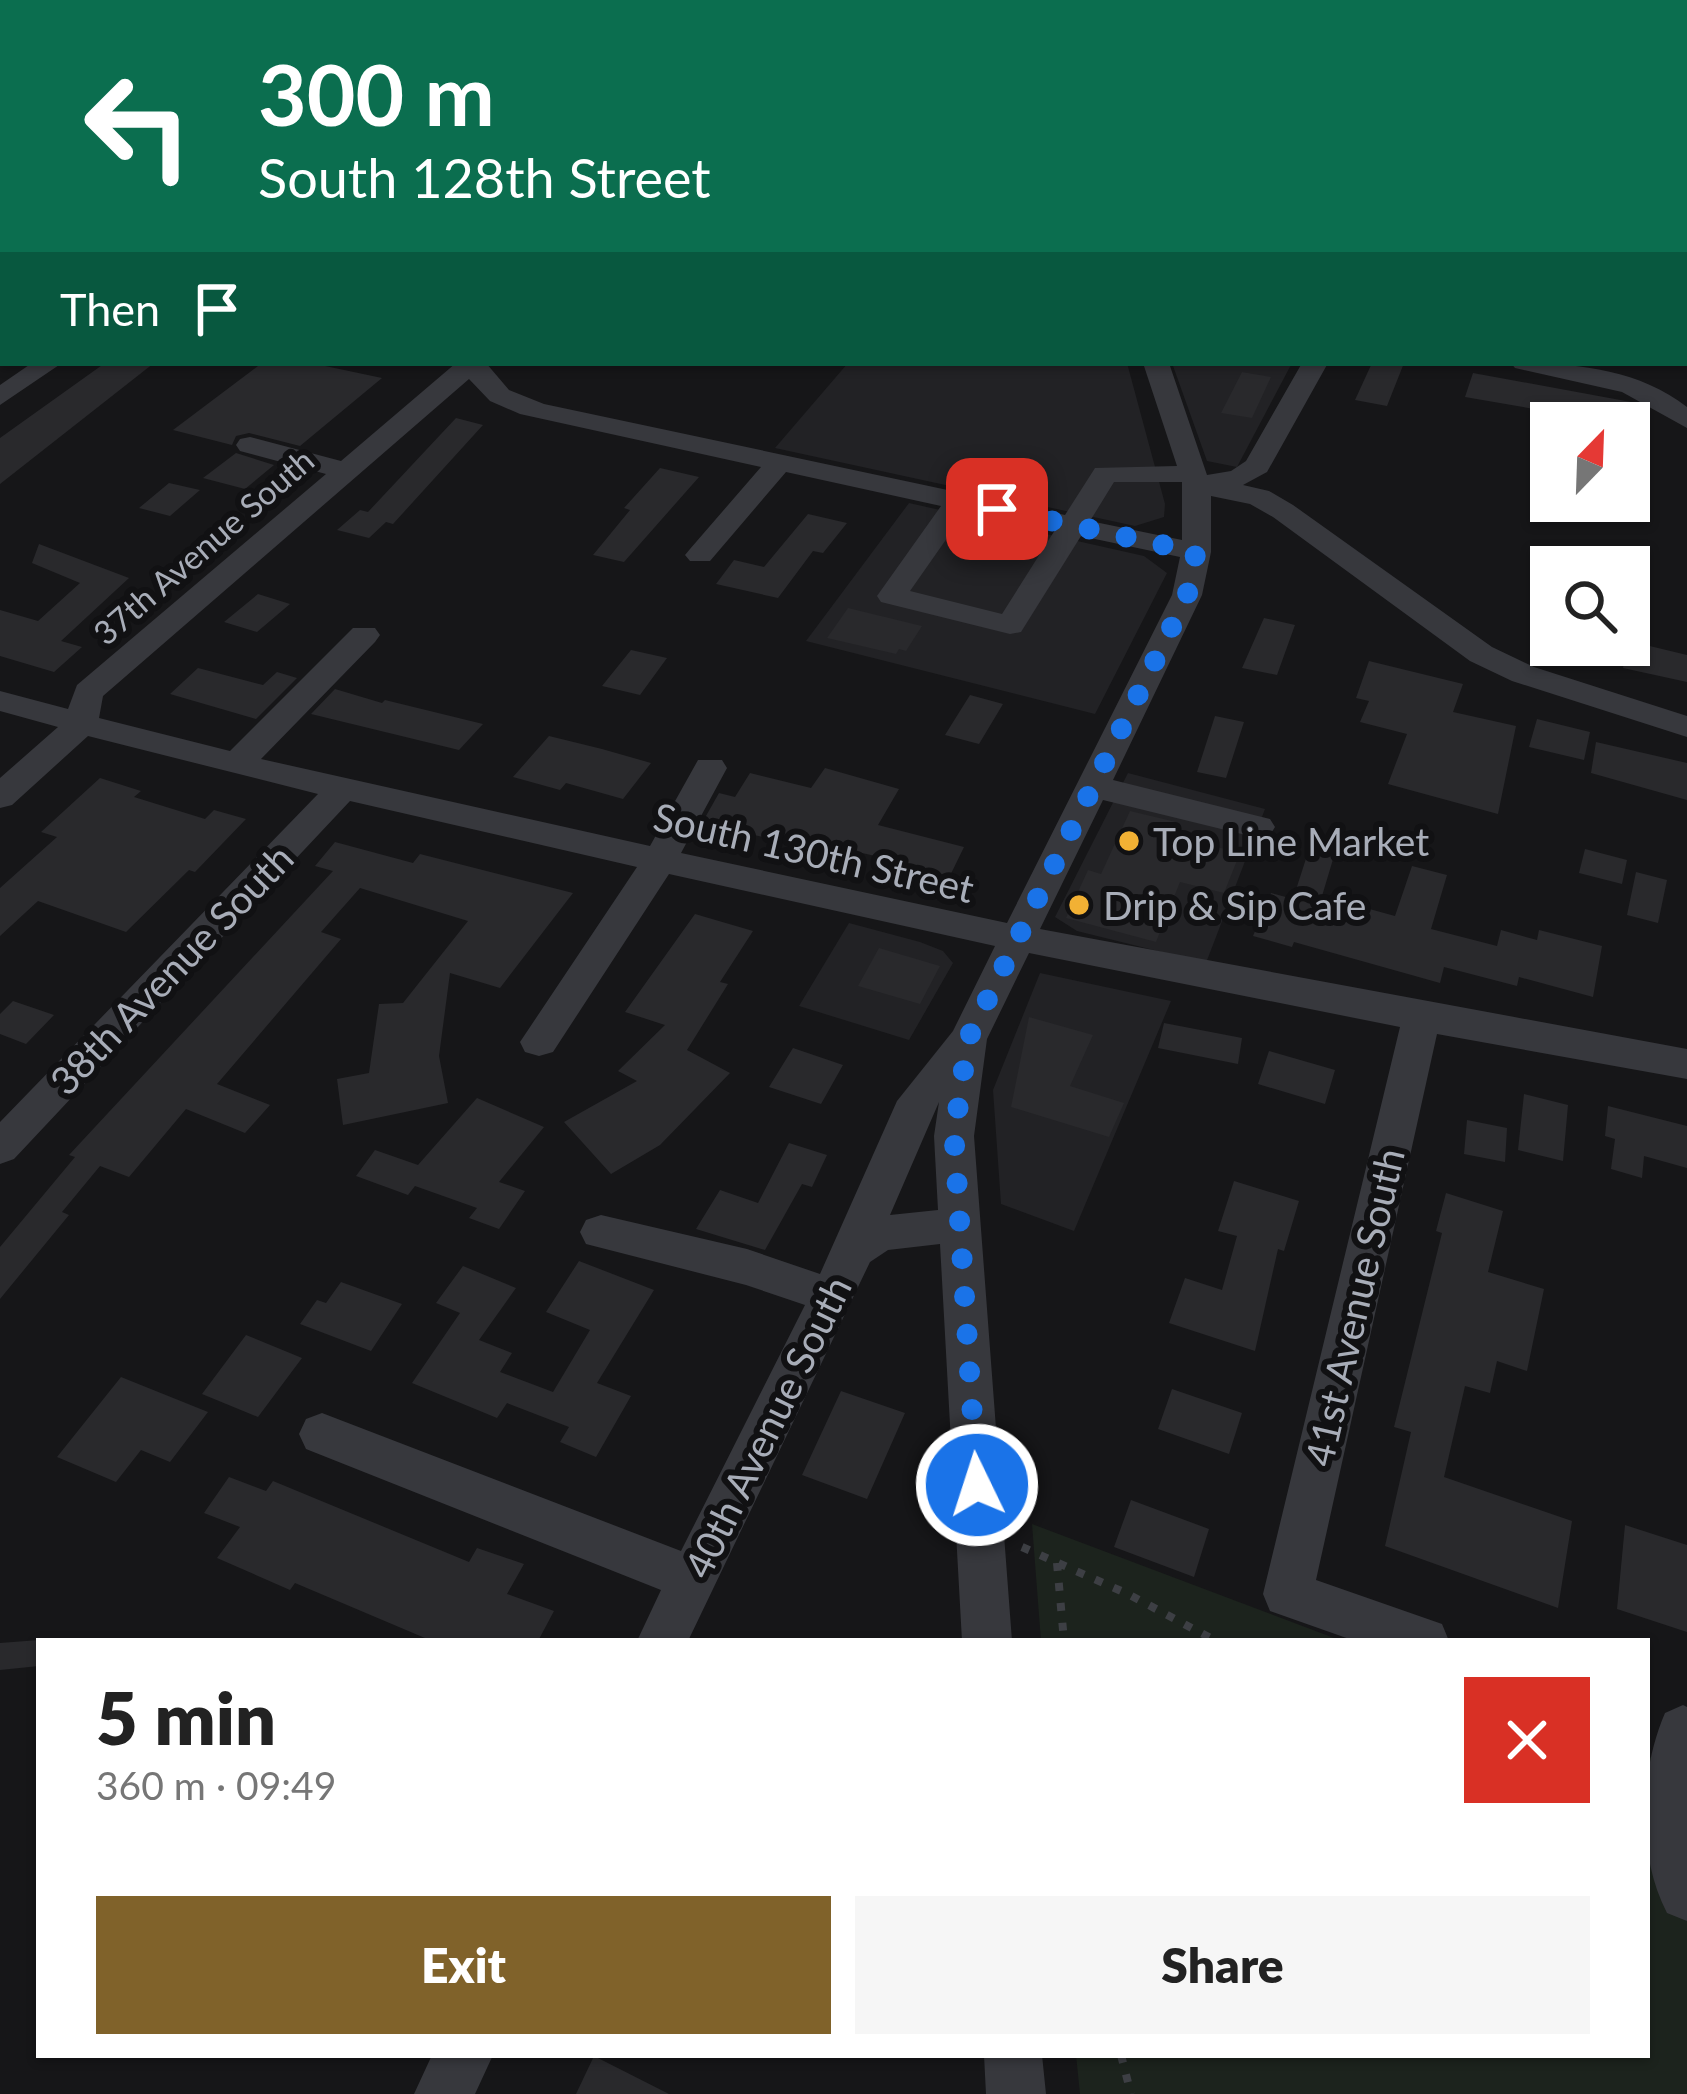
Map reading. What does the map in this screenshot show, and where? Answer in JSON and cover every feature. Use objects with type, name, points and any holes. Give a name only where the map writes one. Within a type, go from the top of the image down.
[{"type":"street","points":[[0,397],[45,366]]},
{"type":"street","name":"37th Avenue South","points":[[0,796],[81,724],[88,692],[468,366]]},
{"type":"street","points":[[474,366],[492,392],[510,403],[1196,552]]},
{"type":"street","points":[[854,1250],[917,1101],[968,1039],[1187,596],[1196,552],[1195,479],[1157,366]]},
{"type":"street","points":[[959,501],[892,596],[1010,625],[1105,474],[1239,478],[1257,466],[1313,366]]},
{"type":"street","points":[[1537,366],[1636,388],[1687,420]]},
{"type":"street","points":[[250,445],[346,471]]},
{"type":"street","points":[[700,555],[780,462]]},
{"type":"street","points":[[1195,479],[1259,497],[1282,511],[1481,654],[1523,674],[1687,727]]},
{"type":"street","points":[[238,763],[364,635]]},
{"type":"street","name":"South 130th Street","points":[[0,700],[342,789],[1016,940],[1420,1020],[1687,1064]]},
{"type":"street","points":[[539,1042],[660,860],[710,768]]},
{"type":"street","points":[[1092,786],[1258,827]]},
{"type":"street","name":"38th Avenue South","points":[[0,1148],[342,789]]},
{"type":"street","name":"41st Avenue South","points":[[1415,1638],[1288,1594],[1420,1020]]},
{"type":"street","points":[[968,1039],[954,1136],[987,1638]]},
{"type":"street","name":"40th Avenue South","points":[[663,1638],[854,1250],[879,1234],[961,1224]]},
{"type":"street","points":[[601,1232],[747,1268],[831,1296]]},
{"type":"street","points":[[322,1435],[692,1579]]},
{"type":"street","points":[[1672,1727],[1671,1843],[1675,1876],[1687,1893]]},
{"type":"street","points":[[444,2094],[462,2058]]},
{"type":"street","points":[[1013,2058],[1016,2094]]},
{"type":"path","points":[[980,1529],[1210,1638]]},
{"type":"path","points":[[1057,1562],[1064,1638]]},
{"type":"path","points":[[1122,2058],[1131,2094]]},
{"type":"shaded area","points":[[845,366],[1128,366],[1165,504],[1164,517],[1135,526],[775,448]]},
{"type":"shaded area","points":[[1173,366],[1290,366],[1237,467],[1207,461]]},
{"type":"shaded area","points":[[909,503],[1144,556],[1167,573],[1095,714],[806,641]]},
{"type":"shaded area","points":[[1128,773],[1265,809],[1206,963],[1077,931],[1055,917]]},
{"type":"shaded area","points":[[849,923],[920,942],[943,951],[953,963],[909,1040],[799,1006]]},
{"type":"shaded area","points":[[1040,973],[1171,1001],[1074,1231],[1001,1204],[993,1090]]},
{"type":"shaded area","points":[[1032,1524],[1334,1638],[1041,1638]]},
{"type":"shaded area","points":[[1650,1757],[1687,1771],[1687,2094],[1080,2094],[1076,2058],[1650,2058]]},
{"type":"building","points":[[101,366],[150,366],[0,484],[0,438]]},
{"type":"building","points":[[258,366],[325,366],[382,378],[300,446],[249,433],[236,436],[232,445],[173,430]]},
{"type":"building","points":[[1371,366],[1403,366],[1387,406],[1355,400]]},
{"type":"building","points":[[1242,372],[1271,377],[1252,418],[1221,413]]},
{"type":"building","points":[[1473,373],[1631,402],[1530,402],[1530,408],[1465,397]]},
{"type":"building","points":[[456,418],[483,425],[393,524],[386,522],[369,538],[337,530],[360,510],[368,512]]},
{"type":"building","points":[[236,453],[274,465],[245,489],[203,478]]},
{"type":"building","points":[[660,468],[699,477],[624,562],[593,555],[630,510],[624,508]]},
{"type":"building","points":[[169,483],[200,490],[170,516],[139,508]]},
{"type":"building","points":[[808,514],[847,523],[823,553],[813,551],[778,598],[716,584],[734,560],[764,567]]},
{"type":"building","points":[[39,544],[129,578],[61,641],[82,647],[54,672],[0,656],[0,610],[38,621],[80,583],[32,563]]},
{"type":"building","points":[[258,594],[290,604],[257,632],[224,622]]},
{"type":"building","points":[[848,608],[922,626],[906,651],[899,649],[896,654],[827,638]]},
{"type":"building","points":[[1264,618],[1295,625],[1277,675],[1242,668]]},
{"type":"building","points":[[1650,646],[1687,655],[1687,682],[1623,668],[1650,666]]},
{"type":"building","points":[[631,650],[667,658],[640,695],[602,686]]},
{"type":"building","points":[[1369,661],[1463,684],[1453,712],[1516,726],[1498,814],[1388,784],[1407,734],[1360,722],[1369,701],[1356,698]]},
{"type":"building","points":[[198,668],[263,685],[277,672],[297,678],[256,719],[170,694]]},
{"type":"building","points":[[335,689],[483,724],[459,750],[311,714]]},
{"type":"building","points":[[970,695],[1003,704],[979,744],[945,735]]},
{"type":"building","points":[[1215,716],[1244,722],[1226,778],[1197,772]]},
{"type":"building","points":[[1537,719],[1590,732],[1584,760],[1529,747]]},
{"type":"building","points":[[549,736],[651,763],[623,799],[566,783],[560,790],[513,777]]},
{"type":"building","points":[[1596,742],[1687,763],[1687,800],[1591,773]]},
{"type":"building","points":[[825,768],[899,789],[878,825],[964,847],[945,886],[900,874],[906,863],[702,823],[719,793],[735,797],[750,773],[811,788]]},
{"type":"building","points":[[100,778],[141,791],[134,797],[205,819],[214,810],[246,819],[195,872],[189,870],[126,932],[38,901],[0,936],[0,888],[57,837],[41,832]]},
{"type":"building","points":[[1130,811],[1176,822],[1170,835],[1240,853],[1224,893],[1180,882],[1156,942],[1066,918],[1088,870],[1101,874]]},
{"type":"building","points":[[1312,840],[1337,846],[1322,896],[1395,916],[1412,866],[1447,875],[1431,929],[1497,946],[1501,930],[1537,940],[1539,930],[1602,946],[1593,997],[1519,977],[1517,986],[1444,967],[1440,983],[1294,942],[1292,947],[1253,936],[1271,893],[1293,899]]},
{"type":"building","points":[[335,842],[413,863],[420,854],[573,893],[500,988],[450,973],[439,1056],[448,1103],[343,1125],[337,1079],[369,1073],[379,1004],[403,1003],[468,921],[360,888],[321,932],[341,939],[217,1084],[270,1105],[245,1133],[186,1109],[129,1177],[100,1166],[62,1212],[69,1215],[0,1299],[0,1247],[75,1157],[69,1155],[333,871],[315,866]]},
{"type":"building","points":[[1585,849],[1627,860],[1622,884],[1579,873]]},
{"type":"building","points":[[1636,872],[1667,880],[1658,923],[1627,915]]},
{"type":"building","points":[[695,914],[753,931],[720,982],[728,984],[687,1050],[730,1073],[660,1145],[611,1174],[564,1122],[637,1081],[618,1071],[665,1025],[625,1012]]},
{"type":"building","points":[[879,948],[940,966],[920,1004],[858,986]]},
{"type":"building","points":[[13,1001],[54,1015],[26,1044],[0,1034],[0,1014]]},
{"type":"building","points":[[1029,1017],[1093,1035],[1070,1086],[1124,1103],[1109,1137],[1011,1107]]},
{"type":"building","points":[[1164,1023],[1242,1038],[1238,1064],[1158,1048]]},
{"type":"building","points":[[793,1048],[843,1065],[821,1104],[769,1087]]},
{"type":"building","points":[[1269,1051],[1335,1070],[1325,1104],[1258,1084]]},
{"type":"building","points":[[1524,1094],[1568,1105],[1563,1161],[1518,1150]]},
{"type":"building","points":[[477,1098],[544,1127],[499,1182],[525,1191],[499,1229],[469,1218],[477,1208],[415,1186],[408,1195],[356,1176],[375,1150],[418,1165]]},
{"type":"building","points":[[1608,1106],[1687,1126],[1687,1168],[1644,1156],[1642,1178],[1611,1169],[1615,1139],[1605,1136]]},
{"type":"building","points":[[1467,1120],[1507,1128],[1505,1162],[1464,1154]]},
{"type":"building","points":[[789,1143],[827,1155],[812,1187],[802,1184],[765,1250],[696,1229],[720,1190],[758,1203]]},
{"type":"building","points":[[1234,1181],[1299,1201],[1284,1251],[1278,1249],[1255,1351],[1169,1323],[1185,1278],[1222,1290],[1237,1236],[1218,1231]]},
{"type":"building","points":[[1446,1193],[1503,1211],[1488,1272],[1544,1289],[1527,1371],[1497,1361],[1490,1393],[1465,1386],[1444,1477],[1572,1521],[1558,1608],[1385,1546],[1411,1432],[1394,1427],[1442,1233],[1436,1231]]},
{"type":"building","points":[[579,1261],[654,1290],[597,1383],[631,1396],[596,1457],[560,1442],[569,1427],[507,1403],[497,1418],[412,1383],[460,1313],[436,1303],[463,1266],[516,1288],[479,1340],[512,1353],[500,1372],[553,1392],[590,1330],[546,1312]]},
{"type":"building","points":[[341,1282],[402,1304],[371,1351],[300,1324],[317,1300],[326,1303]]},
{"type":"building","points":[[246,1335],[302,1358],[258,1417],[202,1394]]},
{"type":"building","points":[[121,1377],[208,1412],[170,1462],[141,1450],[116,1482],[57,1457]]},
{"type":"building","points":[[1172,1389],[1242,1413],[1229,1454],[1158,1429]]},
{"type":"building","points":[[841,1391],[905,1413],[867,1499],[802,1475]]},
{"type":"building","points":[[229,1477],[266,1491],[273,1481],[469,1562],[477,1548],[524,1564],[507,1594],[554,1611],[540,1638],[425,1638],[295,1583],[290,1590],[217,1558],[240,1527],[204,1513]]},
{"type":"building","points":[[1131,1500],[1209,1529],[1194,1577],[1114,1547]]},
{"type":"building","points":[[1625,1525],[1687,1545],[1687,1632],[1617,1609]]},
{"type":"building","points":[[36,1640],[36,1666],[0,1670],[0,1643]]},
{"type":"building","points":[[593,2058],[598,2058],[669,2094],[576,2094]]},
{"type":"place","name":"Top Line Market","points":[[1129,841]]},
{"type":"place","name":"Drip & Sip Cafe","points":[[1079,905]]},
{"type":"route","points":[[977,1485],[954,1136],[968,1039],[1187,596],[1196,552],[997,509]]}]
